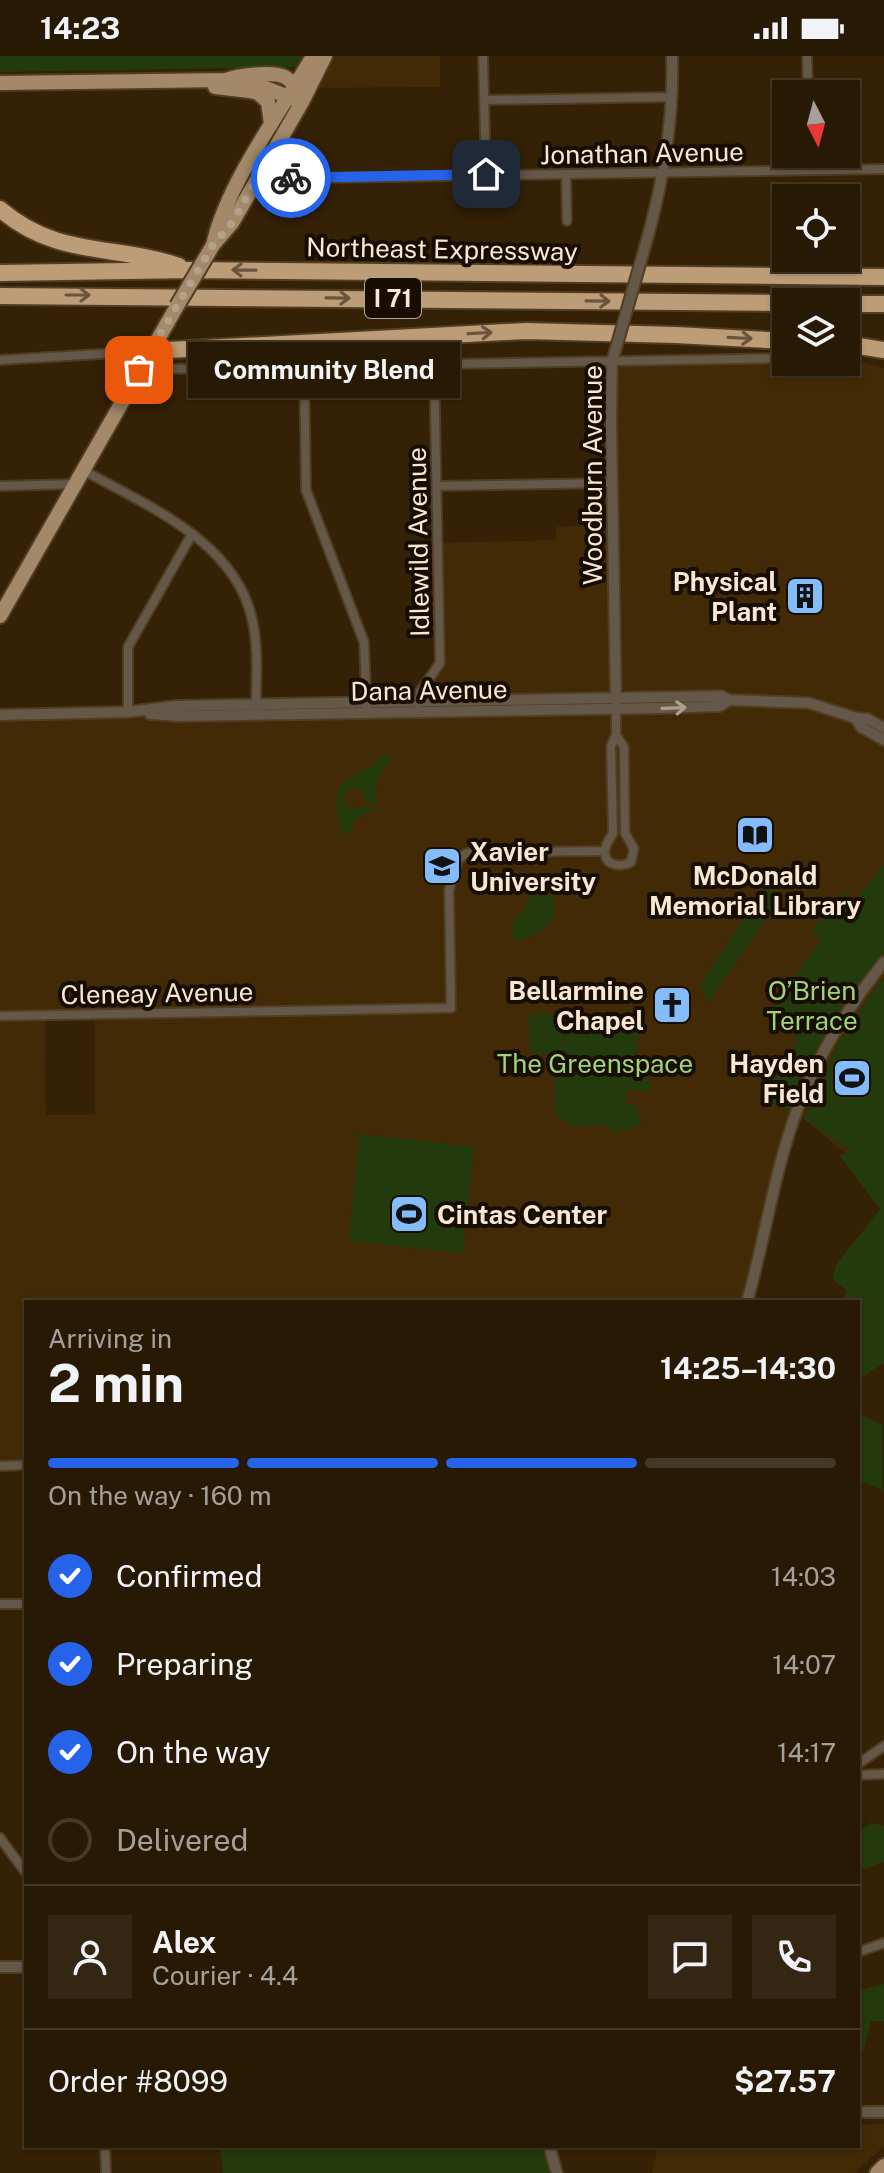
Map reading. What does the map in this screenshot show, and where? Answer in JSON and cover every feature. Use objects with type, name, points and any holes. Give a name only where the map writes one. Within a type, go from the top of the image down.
[{"type":"highway","points":[[0,209],[23,226],[56,242],[106,253],[157,258],[192,270]]},
{"type":"highway","name":"Northeast Expressway","points":[[0,273],[192,270],[884,277]]},
{"type":"highway","name":"Northeast Expressway","points":[[0,296],[772,303]]},
{"type":"highway","points":[[860,304],[884,304]]},
{"type":"highway","points":[[150,351],[526,331],[772,340]]},
{"type":"highway","points":[[860,352],[884,350]]},
{"type":"main road","points":[[1,613],[150,351],[213,245],[232,223],[257,179],[298,95],[313,56]]},
{"type":"main road","points":[[213,245],[219,218],[271,124],[298,95],[325,56]]},
{"type":"main road","points":[[188,80],[210,87],[258,93],[268,102],[271,124]]},
{"type":"main road","points":[[0,83],[226,80],[298,95]]},
{"type":"main road","points":[[877,2173],[884,2166]]},
{"type":"street","points":[[483,56],[486,174]]},
{"type":"street","name":"Woodburn Avenue","points":[[616,703],[612,361],[664,173],[672,56]]},
{"type":"street","points":[[807,56],[808,80]]},
{"type":"street","points":[[485,100],[671,97]]},
{"type":"street","name":"Jonathan Avenue","points":[[257,179],[884,169]]},
{"type":"street","points":[[566,174],[567,221]]},
{"type":"street","points":[[0,360],[150,351]]},
{"type":"street","points":[[170,369],[772,358]]},
{"type":"street","name":"Idlewild Avenue","points":[[418,707],[420,692],[440,663],[434,364]]},
{"type":"street","points":[[304,366],[306,490],[364,642],[367,709]]},
{"type":"street","points":[[0,486],[80,477],[192,534],[226,563],[249,605],[255,637],[256,710]]},
{"type":"street","points":[[437,486],[612,483]]},
{"type":"street","points":[[128,712],[128,647],[192,534]]},
{"type":"street","name":"Dana Avenue","points":[[0,715],[128,712],[179,716],[256,710],[616,703],[721,696],[729,700],[809,703],[868,719],[884,728]]},
{"type":"street","points":[[616,703],[616,735],[611,746],[613,833],[605,851],[608,861],[614,866],[624,866],[634,856],[632,843],[625,833],[624,747],[616,735]]},
{"type":"street","name":"Dana Avenue","points":[[856,718],[861,727],[884,740]]},
{"type":"street","name":"Cleneay Avenue","points":[[0,1016],[451,1008],[449,890],[458,860],[473,850],[489,849],[518,852],[605,851]]},
{"type":"street","points":[[748,1300],[796,1112],[822,1055],[850,1007],[884,962]]},
{"type":"street","points":[[0,1466],[24,1465]]},
{"type":"street","points":[[0,1604],[24,1604]]},
{"type":"street","points":[[860,1763],[884,1746]]},
{"type":"street","points":[[860,1775],[884,1774]]},
{"type":"street","points":[[0,1838],[24,1870]]},
{"type":"street","points":[[860,1951],[884,1943]]},
{"type":"street","points":[[0,1967],[24,1967]]},
{"type":"street","points":[[860,2112],[884,2112]]},
{"type":"street","points":[[105,2148],[106,2173]]},
{"type":"street","points":[[550,2148],[557,2173]]},
{"type":"shaded area","points":[[325,56],[440,56],[440,87],[309,88]]},
{"type":"shaded area","name":"Xavier University","points":[[612,361],[772,362],[772,376],[860,376],[860,361],[884,368],[884,1186],[797,1113],[748,1300],[24,1300],[24,1465],[0,1466],[0,715],[418,713],[418,702],[437,668],[437,543],[556,540],[556,527],[613,524]],"holes":[[[45,1015],[95,1016],[95,1115],[46,1115]]]},
{"type":"shaded area","points":[[884,2124],[884,2146],[855,2173],[652,2173],[658,2148],[860,2148],[860,2125]]},
{"type":"green space","points":[[0,56],[305,56],[298,67],[0,72]]},
{"type":"green space","points":[[389,754],[391,757],[376,781],[377,805],[367,802],[356,788],[345,794],[343,801],[350,809],[367,806],[376,809],[354,820],[350,834],[343,833],[337,808],[340,787],[382,755]]},
{"type":"green space","name":"O’Brien Terrace","points":[[884,865],[884,962],[863,989],[796,1112],[762,1102],[798,1039],[768,1018],[785,987],[822,941],[811,930],[842,892],[854,901]]},
{"type":"green space","points":[[765,887],[784,892],[708,1003],[700,985]]},
{"type":"green space","points":[[529,895],[555,895],[554,915],[542,933],[539,931],[526,939],[513,941],[513,922],[527,905]]},
{"type":"green space","points":[[881,980],[884,982],[884,1363],[860,1379],[860,1300],[844,1300],[847,1291],[833,1279],[836,1265],[880,1209],[839,1155],[852,1151],[804,1119],[840,1040]]},
{"type":"green space","name":"The Greenspace","points":[[618,1012],[623,1012],[642,1030],[635,1044],[641,1051],[635,1052],[640,1060],[650,1059],[642,1069],[651,1085],[649,1091],[627,1090],[626,1104],[636,1105],[641,1125],[615,1134],[606,1125],[571,1126],[555,1113],[554,1054],[530,1053],[529,1014],[582,1014],[598,1023],[613,1018]]},
{"type":"green space","name":"Cintas Center","points":[[359,1134],[474,1147],[463,1253],[349,1241]]},
{"type":"green space","points":[[860,1414],[882,1425],[883,1490],[860,1481]]},
{"type":"green space","points":[[872,1823],[884,1826],[884,1862],[860,1870],[860,1830]]},
{"type":"green space","points":[[884,1984],[884,2021],[871,2021],[861,2060],[860,2060],[860,1990]]},
{"type":"green space","points":[[220,2148],[550,2148],[557,2173],[223,2173]]},
{"type":"way so far","points":[[139,370],[213,245],[232,223],[257,179],[291,178]]},
{"type":"place","name":"Community Blend","points":[[139,370]]},
{"type":"place","name":"Physical Plant","points":[[805,596]]},
{"type":"place","name":"McDonald Memorial Library","points":[[755,835]]},
{"type":"place","name":"Xavier University","points":[[442,866]]},
{"type":"place","name":"Bellarmine Chapel","points":[[672,1005]]},
{"type":"place","name":"Hayden Field","points":[[852,1078]]},
{"type":"place","name":"Cintas Center","points":[[409,1214]]},
{"type":"route","points":[[291,178],[486,174]]}]
